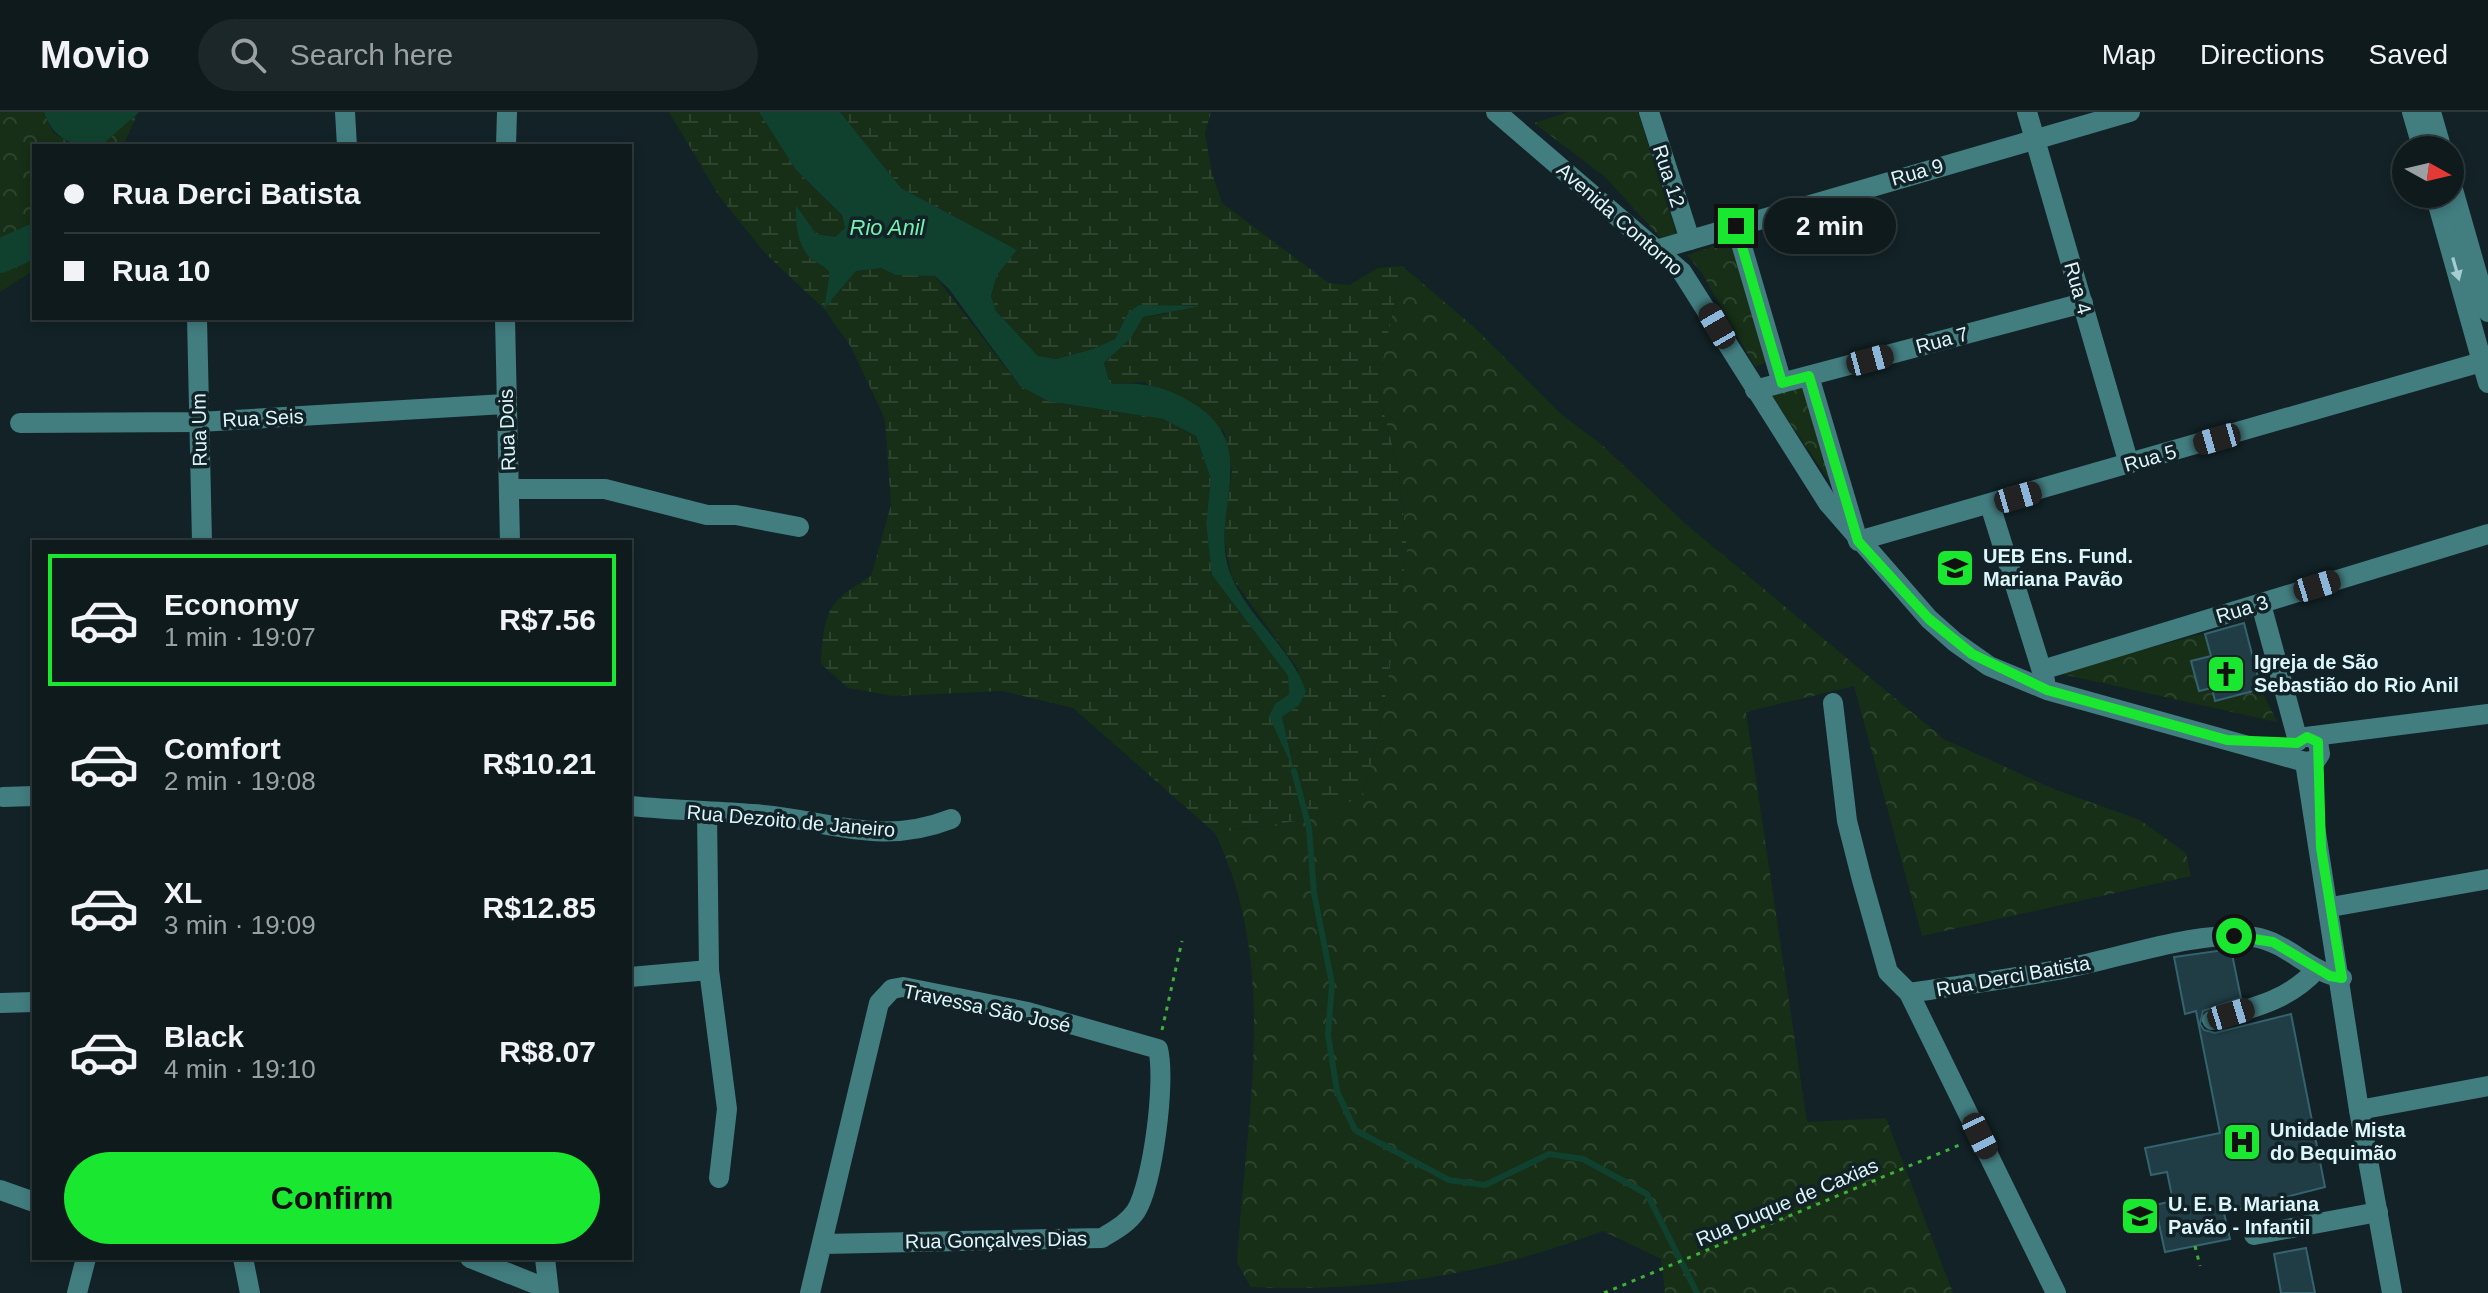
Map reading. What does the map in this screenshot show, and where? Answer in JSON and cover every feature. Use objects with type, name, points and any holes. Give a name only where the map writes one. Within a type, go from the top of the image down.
[{"type":"street","points":[[345,112],[347,144]]},
{"type":"street","points":[[506,144],[507,112]]},
{"type":"street","points":[[1500,115],[1526,112]]},
{"type":"street","name":"Rua 12","points":[[1649,112],[1690,240]]},
{"type":"street","name":"Rua 4","points":[[2027,112],[2129,464]]},
{"type":"street","name":"Rua 9","points":[[1659,249],[2130,112]]},
{"type":"street","points":[[2412,112],[2419,136]]},
{"type":"street","points":[[2431,112],[2438,136]]},
{"type":"street","name":"Avenida Contorno","points":[[1500,115],[1659,249],[1695,289],[1812,480],[1858,541],[1929,619],[1989,666],[2044,680],[2227,740],[2306,752],[2488,714]]},
{"type":"street","points":[[2439,208],[2485,361],[2488,383]]},
{"type":"street","points":[[2458,208],[2488,312]]},
{"type":"street","points":[[1736,226],[1782,383]]},
{"type":"street","name":"Rua 7","points":[[1755,390],[2083,303]]},
{"type":"street","name":"Rua Um","points":[[197,320],[202,540]]},
{"type":"street","name":"Rua Dois","points":[[505,320],[510,540]]},
{"type":"street","name":"Rua 5","points":[[1858,541],[2485,361]]},
{"type":"street","points":[[1809,376],[1858,541]]},
{"type":"street","name":"Rua Seis","points":[[20,423],[199,422],[505,404]]},
{"type":"street","points":[[509,489],[605,489],[670,508],[799,527]]},
{"type":"street","points":[[1990,505],[2044,680]]},
{"type":"street","name":"Rua 3","points":[[2044,680],[2261,604],[2488,534]]},
{"type":"street","points":[[2261,604],[2306,752],[2342,978],[2359,1110],[2392,1293]]},
{"type":"street","points":[[1833,703],[1847,821],[1862,880],[1888,972],[1909,993]]},
{"type":"street","points":[[2306,752],[2488,727]]},
{"type":"street","points":[[3,797],[32,796]]},
{"type":"street","name":"Rua Dezoito de Janeiro","points":[[632,806],[755,814],[889,834],[921,831],[951,819]]},
{"type":"street","points":[[707,813],[709,970],[727,1109],[719,1178]]},
{"type":"street","points":[[2331,907],[2488,879]]},
{"type":"street","name":"Rua Derci Batista","points":[[2056,1293],[1909,993],[2064,969],[2216,936],[2255,937],[2273,942],[2317,969],[2342,978]]},
{"type":"street","points":[[2212,1020],[2280,1000],[2302,986],[2317,969]]},
{"type":"street","points":[[632,977],[709,970]]},
{"type":"street","name":"Travessa São José","points":[[810,1293],[879,1003],[892,989],[903,987],[1028,1012],[1158,1049]]},
{"type":"street","points":[[0,1003],[32,1002]]},
{"type":"street","name":"Rua Gonçalves Dias","points":[[824,1244],[1102,1238],[1122,1226],[1137,1210],[1144,1189],[1162,1083],[1158,1049]]},
{"type":"street","points":[[2359,1110],[2488,1086]]},
{"type":"street","points":[[0,1190],[32,1201]]},
{"type":"street","points":[[2254,1235],[2378,1212]]},
{"type":"street","points":[[77,1293],[85,1260]]},
{"type":"street","points":[[243,1260],[250,1293]]},
{"type":"street","points":[[475,1260],[548,1291],[545,1260]]},
{"type":"path","points":[[1158,1049],[1182,941]]},
{"type":"path","name":"Rua Duque de Caxias","points":[[1604,1293],[1980,1136]]},
{"type":"path","points":[[2195,1246],[2200,1266]]},
{"type":"green space","points":[[0,112],[44,112],[53,133],[72,144],[32,144],[32,271],[0,292]]},
{"type":"green space","points":[[669,112],[759,112],[796,170],[842,215],[845,228],[835,237],[815,234],[797,206],[799,240],[809,257],[830,273],[825,308],[856,271],[881,268],[896,275],[922,273],[935,276],[1020,386],[1048,401],[1163,419],[1196,436],[1211,479],[1206,523],[1212,575],[1288,676],[1289,694],[1275,704],[1284,732],[1282,717],[1299,705],[1298,669],[1232,578],[1225,546],[1225,511],[1232,471],[1224,431],[1144,382],[1110,384],[1104,364],[1130,338],[1143,317],[1170,313],[1128,313],[1115,339],[1093,349],[1056,359],[1038,356],[996,311],[991,296],[997,275],[1017,250],[901,188],[840,112],[1211,112],[1205,133],[1212,173],[1222,203],[1329,283],[1349,285],[1378,268],[1402,266],[1377,387],[1398,467],[1407,548],[1383,714],[1363,796],[1310,819],[1215,833],[1073,708],[1002,691],[893,696],[848,688],[821,664],[826,620],[836,602],[871,576],[891,505],[885,419],[851,347],[824,309],[765,253],[719,196]]},
{"type":"green space","points":[[1568,112],[1638,112],[1677,235],[1662,239],[1605,177],[1534,123]]},
{"type":"green space","points":[[138,113],[124,144],[103,144]]},
{"type":"green space","points":[[1732,240],[1767,362],[1755,367],[1702,273],[1687,255]]},
{"type":"green space","points":[[1402,266],[1474,327],[1562,415],[1602,445],[1686,524],[1944,739],[2054,789],[2140,820],[2186,853],[2191,876],[1922,936],[1854,686],[1746,712],[1807,1122],[1886,1118],[1953,1293],[1665,1293],[1661,1259],[1603,1231],[1517,1259],[1474,1269],[1342,1287],[1251,1287],[1237,1263],[1251,1099],[1253,991],[1247,938],[1235,885],[1215,833],[1310,819],[1363,796],[1383,714],[1407,548],[1398,467],[1377,387]]},
{"type":"green space","points":[[1804,386],[1836,490],[1771,396]]},
{"type":"green space","points":[[2205,633],[2211,656],[2191,661],[2199,691],[2212,688],[2216,701],[2261,689],[2277,722],[2057,673]]},
{"type":"water","points":[[44,112],[139,112],[103,144],[72,143],[59,135]]},
{"type":"water","name":"Rio Anil","points":[[759,112],[840,112],[901,188],[1017,250],[997,275],[991,296],[996,311],[1038,356],[1056,359],[1093,349],[1115,339],[1128,313],[1139,305],[1201,306],[1143,317],[1131,338],[1104,363],[1110,384],[1152,386],[1181,396],[1214,420],[1226,440],[1230,484],[1226,556],[1233,580],[1250,609],[1282,648],[1306,692],[1299,705],[1282,717],[1294,771],[1269,716],[1275,704],[1289,694],[1288,676],[1212,575],[1206,523],[1211,479],[1196,436],[1163,419],[1048,401],[1020,386],[949,289],[935,276],[896,275],[881,268],[856,271],[824,309],[830,273],[809,257],[802,246],[796,205],[816,234],[835,237],[845,228],[842,215],[796,170]]},
{"type":"building","name":"Igreja de São Sebastião do Rio Anil","points":[[2244,623],[2261,689],[2215,701],[2212,688],[2199,691],[2191,661],[2211,656],[2205,634]]},
{"type":"building","points":[[2231,949],[2241,998],[2203,1011],[2200,1024],[2204,1030],[2215,1033],[2291,1014],[2325,1187],[2224,1213],[2230,1239],[2165,1252],[2155,1205],[2173,1201],[2167,1172],[2151,1175],[2145,1148],[2220,1133],[2196,1011],[2185,1014],[2174,957]]},
{"type":"building","points":[[2306,1248],[2315,1293],[2281,1293],[2274,1254]]},
{"type":"waterway","name":"Rio Anil","points":[[0,256],[32,242]]},
{"type":"waterway","points":[[1294,771],[1309,828],[1314,893],[1332,984],[1328,1035],[1337,1091],[1355,1130],[1449,1180],[1485,1185],[1549,1154],[1583,1159],[1647,1194],[1697,1293]]},
{"type":"place","name":"UEB Ens. Fund. Mariana Pavão","points":[[1955,568]]},
{"type":"place","name":"Igreja de São Sebastião do Rio Anil","points":[[2226,674]]},
{"type":"place","name":"Unidade Mista do Bequimão","points":[[2242,1142]]},
{"type":"place","name":"U. E. B. Mariana Pavão - Infantil","points":[[2140,1216]]},
{"type":"route","points":[[1736,226],[1782,383],[1809,376],[1858,541],[1929,619],[1989,666],[2047,690],[2227,740],[2297,743],[2307,737],[2318,742],[2321,749],[2316,760],[2321,848],[2342,978],[2330,976],[2273,942],[2234,936]]}]
